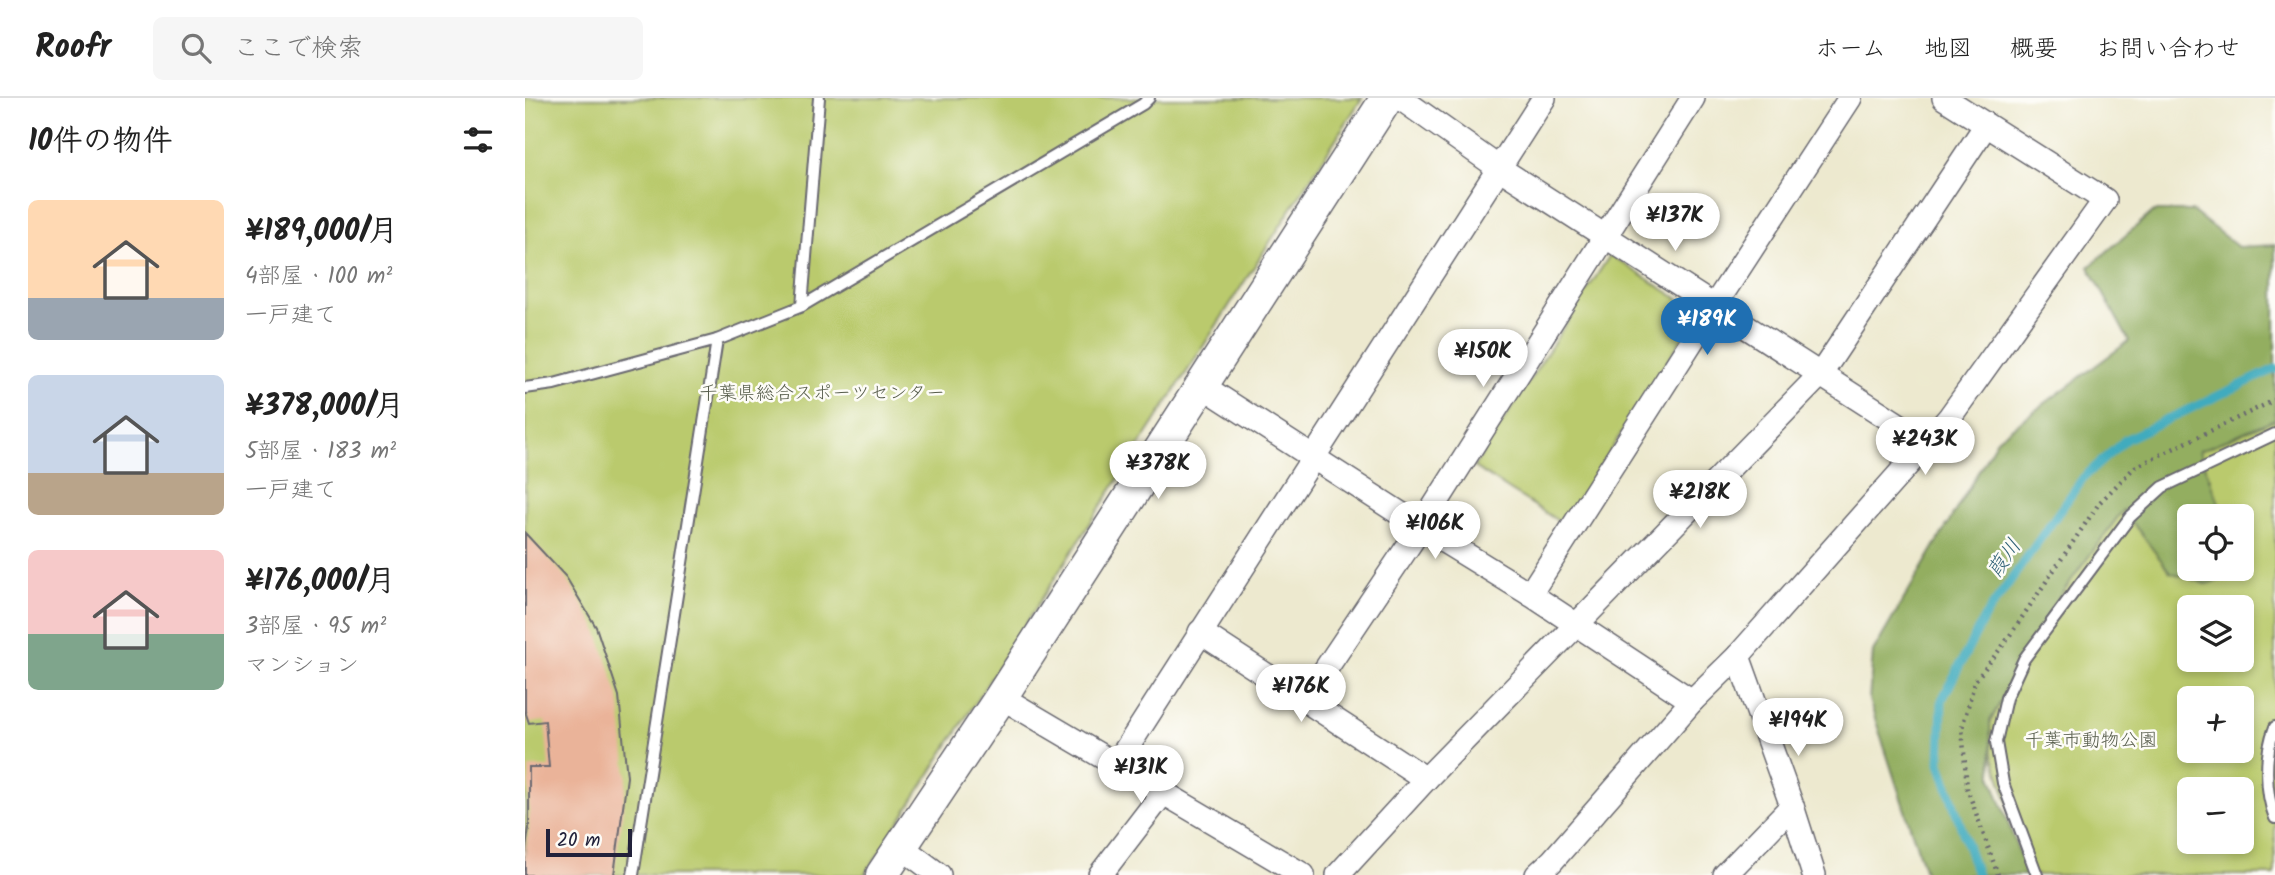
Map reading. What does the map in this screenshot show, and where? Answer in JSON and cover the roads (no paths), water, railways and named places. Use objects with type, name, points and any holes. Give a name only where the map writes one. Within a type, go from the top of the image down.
[{"type":"street","points":[[882,875],[1001,697],[1387,98]]},
{"type":"street","points":[[1400,98],[1499,168],[1927,443]]},
{"type":"street","points":[[1116,765],[1544,98]]},
{"type":"street","points":[[1305,700],[1421,527],[1693,98]]},
{"type":"street","points":[[1530,594],[1850,98]]},
{"type":"street","points":[[1552,870],[1692,701],[1738,656],[1948,418],[2105,200],[1944,98]]},
{"type":"street","points":[[1338,875],[1426,779],[1820,375],[1986,125]]},
{"type":"street","points":[[1201,385],[1530,594],[1692,701]]},
{"type":"street","points":[[1200,632],[1426,779]]},
{"type":"street","points":[[1738,656],[1814,875]]},
{"type":"street","points":[[1001,697],[1303,875]]},
{"type":"street","points":[[1100,875],[1163,793]]},
{"type":"street","points":[[1725,875],[1792,806]]},
{"type":"street","points":[[900,846],[939,875]]},
{"type":"lane","points":[[802,306],[819,98]]},
{"type":"lane","points":[[525,388],[554,384],[717,340],[802,306],[1149,98]]},
{"type":"lane","points":[[633,875],[717,340]]},
{"type":"lane","points":[[2037,875],[2003,783],[1996,742],[2006,698],[2024,659],[2130,517],[2163,487],[2275,434]]},
{"type":"lane","points":[[2275,727],[2267,758],[2271,807],[2275,818]]},
{"type":"waterway","name":"葭川","points":[[1977,875],[1940,763],[1942,700],[1984,618],[2083,478],[2126,439],[2275,369]]},
{"type":"park label","name":"千葉県総合スポーツセンター","points":[[822,394]]},
{"type":"park label","name":"千葉市動物公園","points":[[2091,741]]}]
